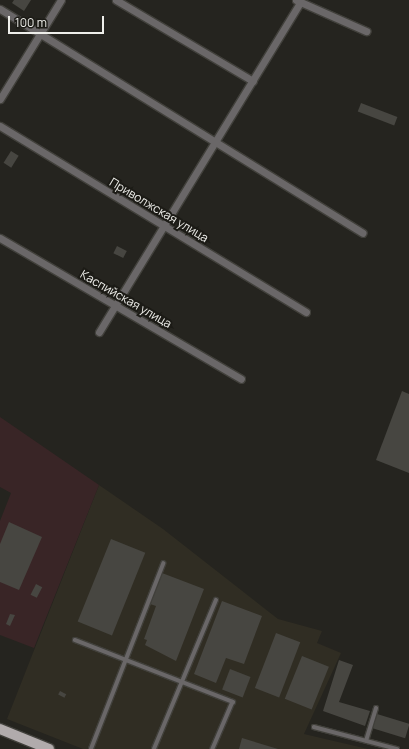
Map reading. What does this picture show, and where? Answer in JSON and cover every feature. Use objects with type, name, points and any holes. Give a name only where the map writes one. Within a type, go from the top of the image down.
[{"type":"main road","points":[[0,729],[49,749]]},
{"type":"street","points":[[0,98],[61,0]]},
{"type":"street","points":[[116,0],[253,81]]},
{"type":"street","points":[[99,332],[253,81],[298,1],[366,31]]},
{"type":"street","points":[[0,9],[362,233]]},
{"type":"street","name":"Приволжская улица","points":[[0,126],[306,312]]},
{"type":"street","name":"Каспийская улица","points":[[0,238],[241,379]]},
{"type":"lane","points":[[91,749],[127,661],[163,564]]},
{"type":"lane","points":[[154,749],[216,600]]},
{"type":"lane","points":[[75,640],[233,702],[214,749]]},
{"type":"lane","points":[[366,741],[376,708]]},
{"type":"lane","points":[[314,727],[397,749]]},
{"type":"shaded area","points":[[0,417],[99,485],[34,648],[0,635],[0,521],[11,493],[0,487]]},
{"type":"shaded area","points":[[99,485],[163,529],[278,619],[322,631],[317,643],[341,653],[304,734],[368,749],[83,749],[7,719]]},
{"type":"building","points":[[14,0],[31,0],[24,11],[12,3]]},
{"type":"building","points":[[361,103],[397,117],[394,125],[358,111]]},
{"type":"building","points":[[11,151],[19,156],[11,168],[4,163]]},
{"type":"building","points":[[117,246],[127,251],[123,258],[113,253]]},
{"type":"building","points":[[402,391],[409,394],[409,473],[376,460]]},
{"type":"building","points":[[9,522],[42,537],[19,590],[0,582],[0,544]]},
{"type":"building","points":[[111,539],[145,553],[112,635],[78,622]]},
{"type":"building","points":[[162,573],[204,589],[176,661],[145,645],[147,640],[144,639],[156,606],[150,604]]},
{"type":"building","points":[[36,584],[42,587],[37,598],[31,595]]},
{"type":"building","points":[[222,601],[262,616],[244,664],[226,658],[216,683],[194,674]]},
{"type":"building","points":[[10,614],[15,615],[10,626],[6,624]]},
{"type":"building","points":[[276,633],[300,642],[279,697],[255,688]]},
{"type":"building","points":[[302,656],[329,667],[312,710],[285,699]]},
{"type":"building","points":[[339,660],[353,665],[339,702],[370,711],[365,726],[323,711]]},
{"type":"building","points":[[230,669],[251,677],[243,697],[222,690]]},
{"type":"building","points":[[60,691],[66,694],[64,698],[58,695]]},
{"type":"building","points":[[377,714],[409,724],[405,738],[373,728]]},
{"type":"building","points":[[242,738],[278,749],[239,749]]}]
